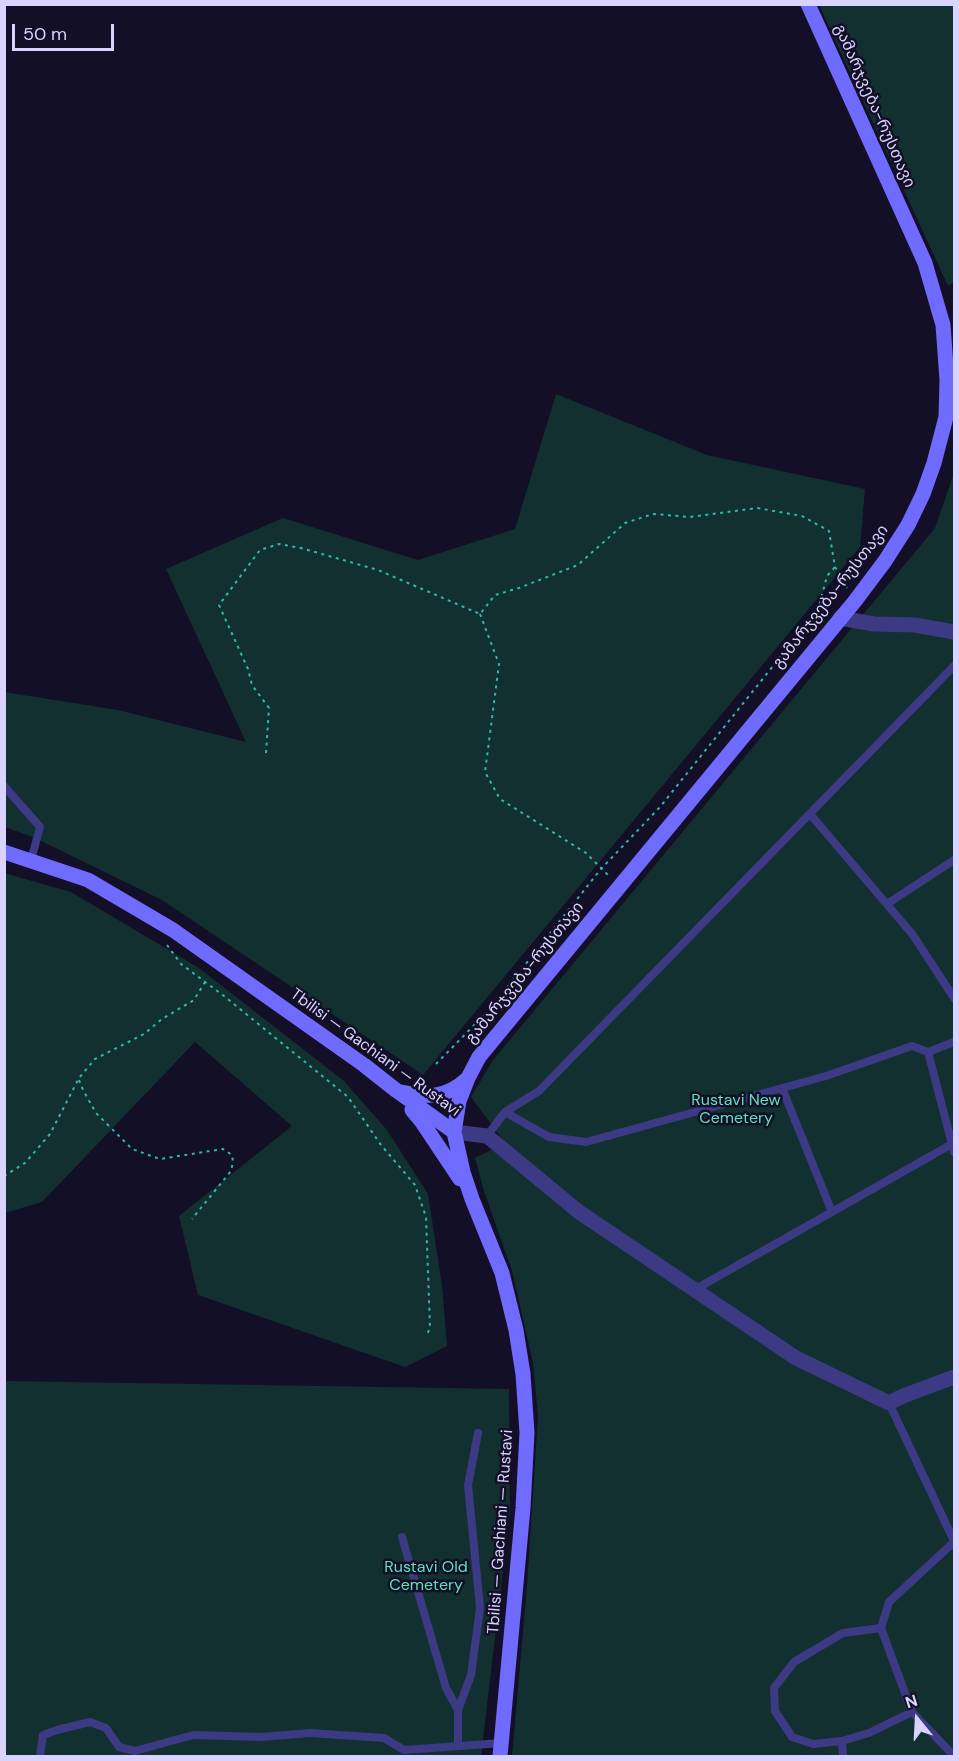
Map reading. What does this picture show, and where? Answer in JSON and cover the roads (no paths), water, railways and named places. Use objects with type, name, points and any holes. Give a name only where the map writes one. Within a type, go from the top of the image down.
[{"type":"main road","name":"გამარჯვება-რუსთავი","points":[[454,1132],[459,1101],[479,1057],[855,601],[909,525],[934,463],[945,417],[947,380],[943,325],[925,263],[808,4]]},
{"type":"main road","name":"Tbilisi — Gachiani — Rustavi","points":[[4,852],[88,880],[160,922],[364,1065],[454,1132],[472,1200],[502,1273],[516,1330],[523,1374],[527,1433],[522,1531],[501,1750]]},
{"type":"main road","points":[[397,1091],[424,1096],[439,1094],[459,1086],[468,1078]]},
{"type":"main road","points":[[397,1091],[451,1163],[472,1200]]},
{"type":"street","points":[[840,618],[874,624],[915,626],[954,633]]},
{"type":"street","points":[[454,1132],[487,1136],[579,1212],[796,1358],[889,1403],[954,1377]]},
{"type":"lane","points":[[487,1136],[505,1112],[539,1091],[954,666]]},
{"type":"lane","points":[[4,786],[40,827],[31,860]]},
{"type":"lane","points":[[810,814],[913,935],[954,998]]},
{"type":"lane","points":[[887,904],[954,860]]},
{"type":"lane","points":[[505,1112],[549,1137],[586,1143],[826,1076],[912,1046],[928,1052],[954,1042]]},
{"type":"lane","points":[[694,1290],[832,1212],[953,1148],[928,1052]]},
{"type":"lane","points":[[782,1088],[832,1212]]},
{"type":"lane","points":[[889,1403],[954,1542],[890,1602],[880,1628],[912,1712],[954,1756]]},
{"type":"lane","points":[[458,1746],[458,1710],[471,1675],[480,1608],[468,1485],[478,1433]]},
{"type":"lane","points":[[402,1537],[446,1688],[458,1710]]},
{"type":"lane","points":[[880,1628],[843,1633],[794,1662],[774,1688],[775,1711],[792,1737],[813,1744],[842,1742],[869,1733],[912,1712]]},
{"type":"lane","points":[[40,1756],[43,1735],[90,1722],[106,1728],[120,1746],[135,1751],[193,1735],[261,1737],[310,1733],[384,1738],[404,1750],[458,1746],[501,1750]]},
{"type":"lane","points":[[842,1742],[843,1756]]},
{"type":"park label","name":"Rustavi New Cemetery","points":[[736,1110]]},
{"type":"park label","name":"Rustavi Old Cemetery","points":[[426,1577]]}]
